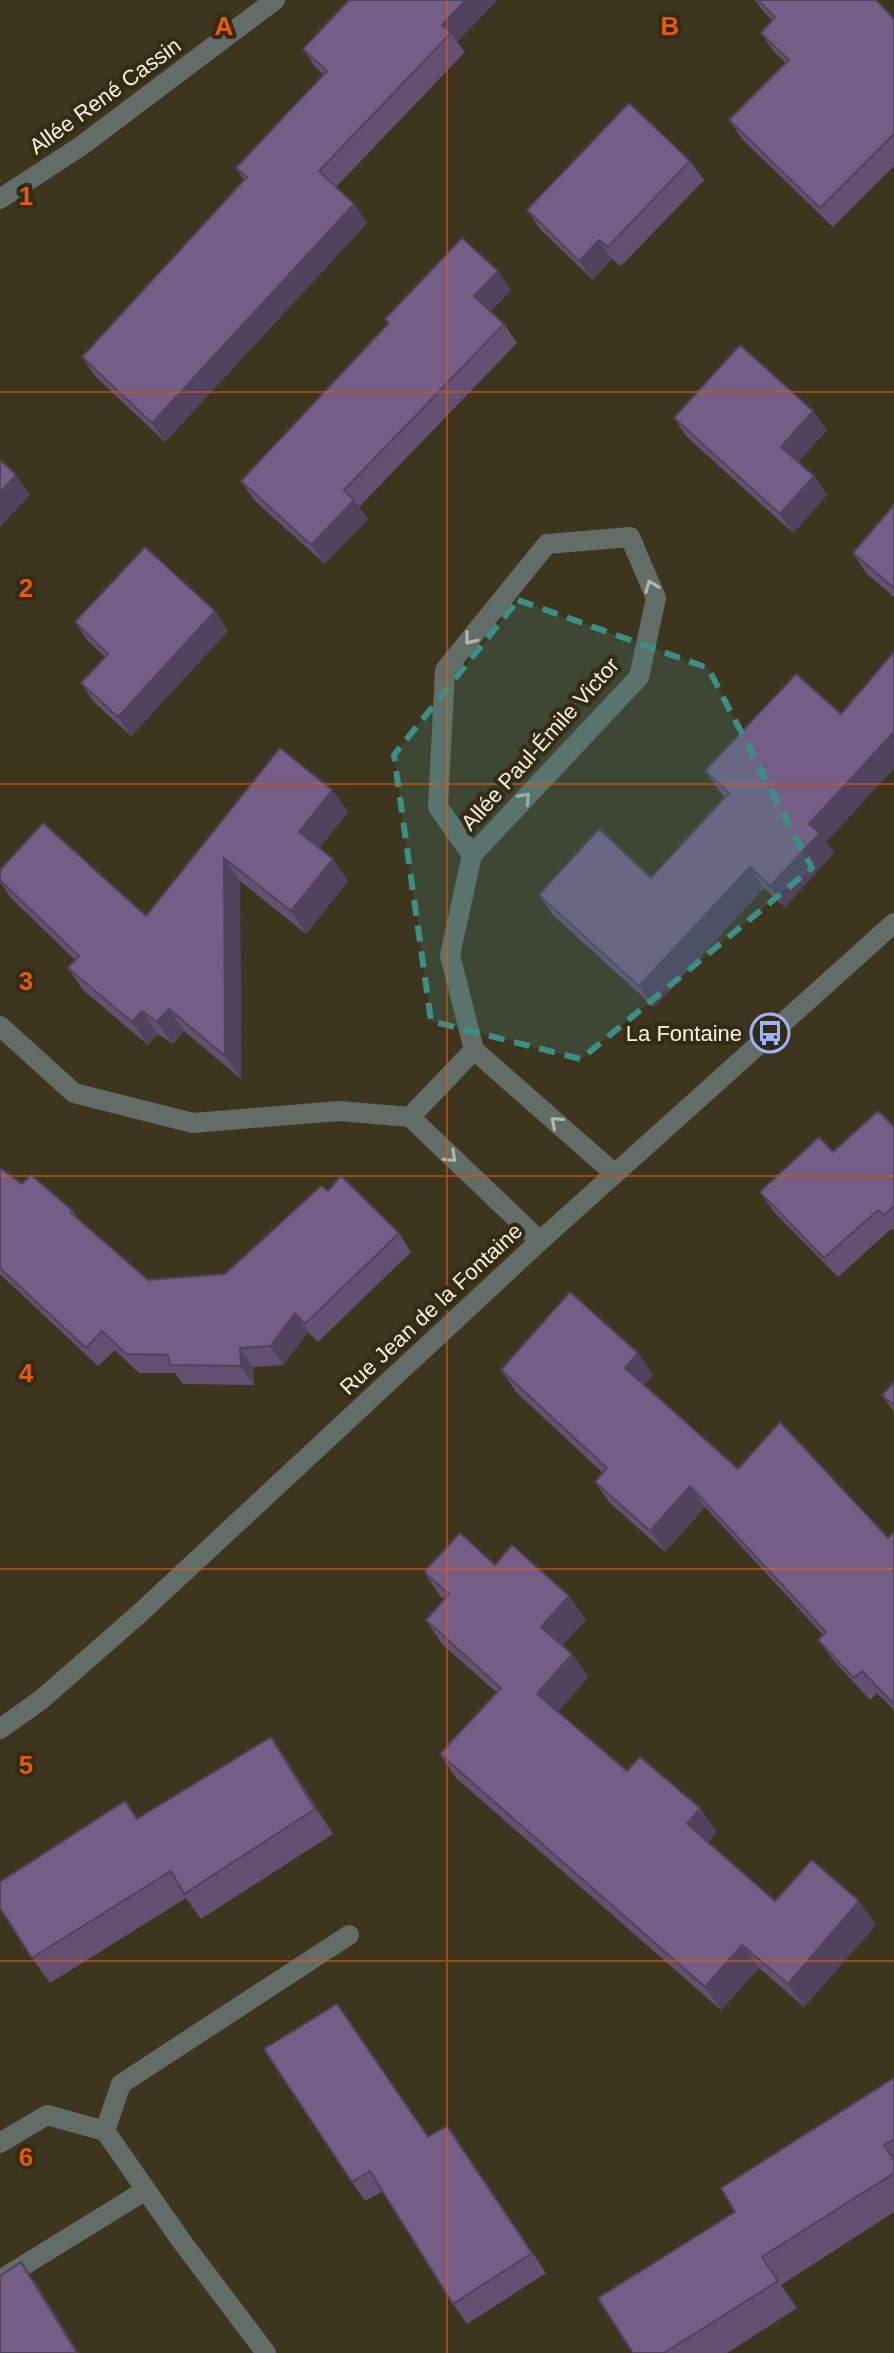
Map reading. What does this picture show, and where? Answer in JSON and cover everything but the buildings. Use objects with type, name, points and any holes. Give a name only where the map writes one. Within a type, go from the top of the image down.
[{"type":"street","name":"Allée René Cassin","points":[[0,199],[81,146],[275,0]]},
{"type":"street","name":"Allée Paul-Émile Victor","points":[[472,855],[438,807],[445,670],[547,544],[630,537],[656,598],[639,677],[472,855],[450,955],[474,1050]]},
{"type":"street","name":"Rue Jean de la Fontaine","points":[[0,1729],[42,1699],[140,1613],[540,1241],[894,923]]},
{"type":"street","points":[[0,1026],[74,1093],[193,1123],[339,1111],[410,1117],[540,1241]]},
{"type":"street","points":[[410,1117],[474,1050],[615,1174]]},
{"type":"street","points":[[105,2131],[121,2084],[349,1935]]},
{"type":"street","points":[[0,2143],[47,2115],[105,2131],[266,2353]]},
{"type":"street","points":[[0,2280],[146,2190]]},
{"type":"highlighted area","points":[[518,600],[708,668],[812,868],[581,1059],[431,1021],[394,755]]},
{"type":"place","name":"La Fontaine","points":[[770,1033]]}]
